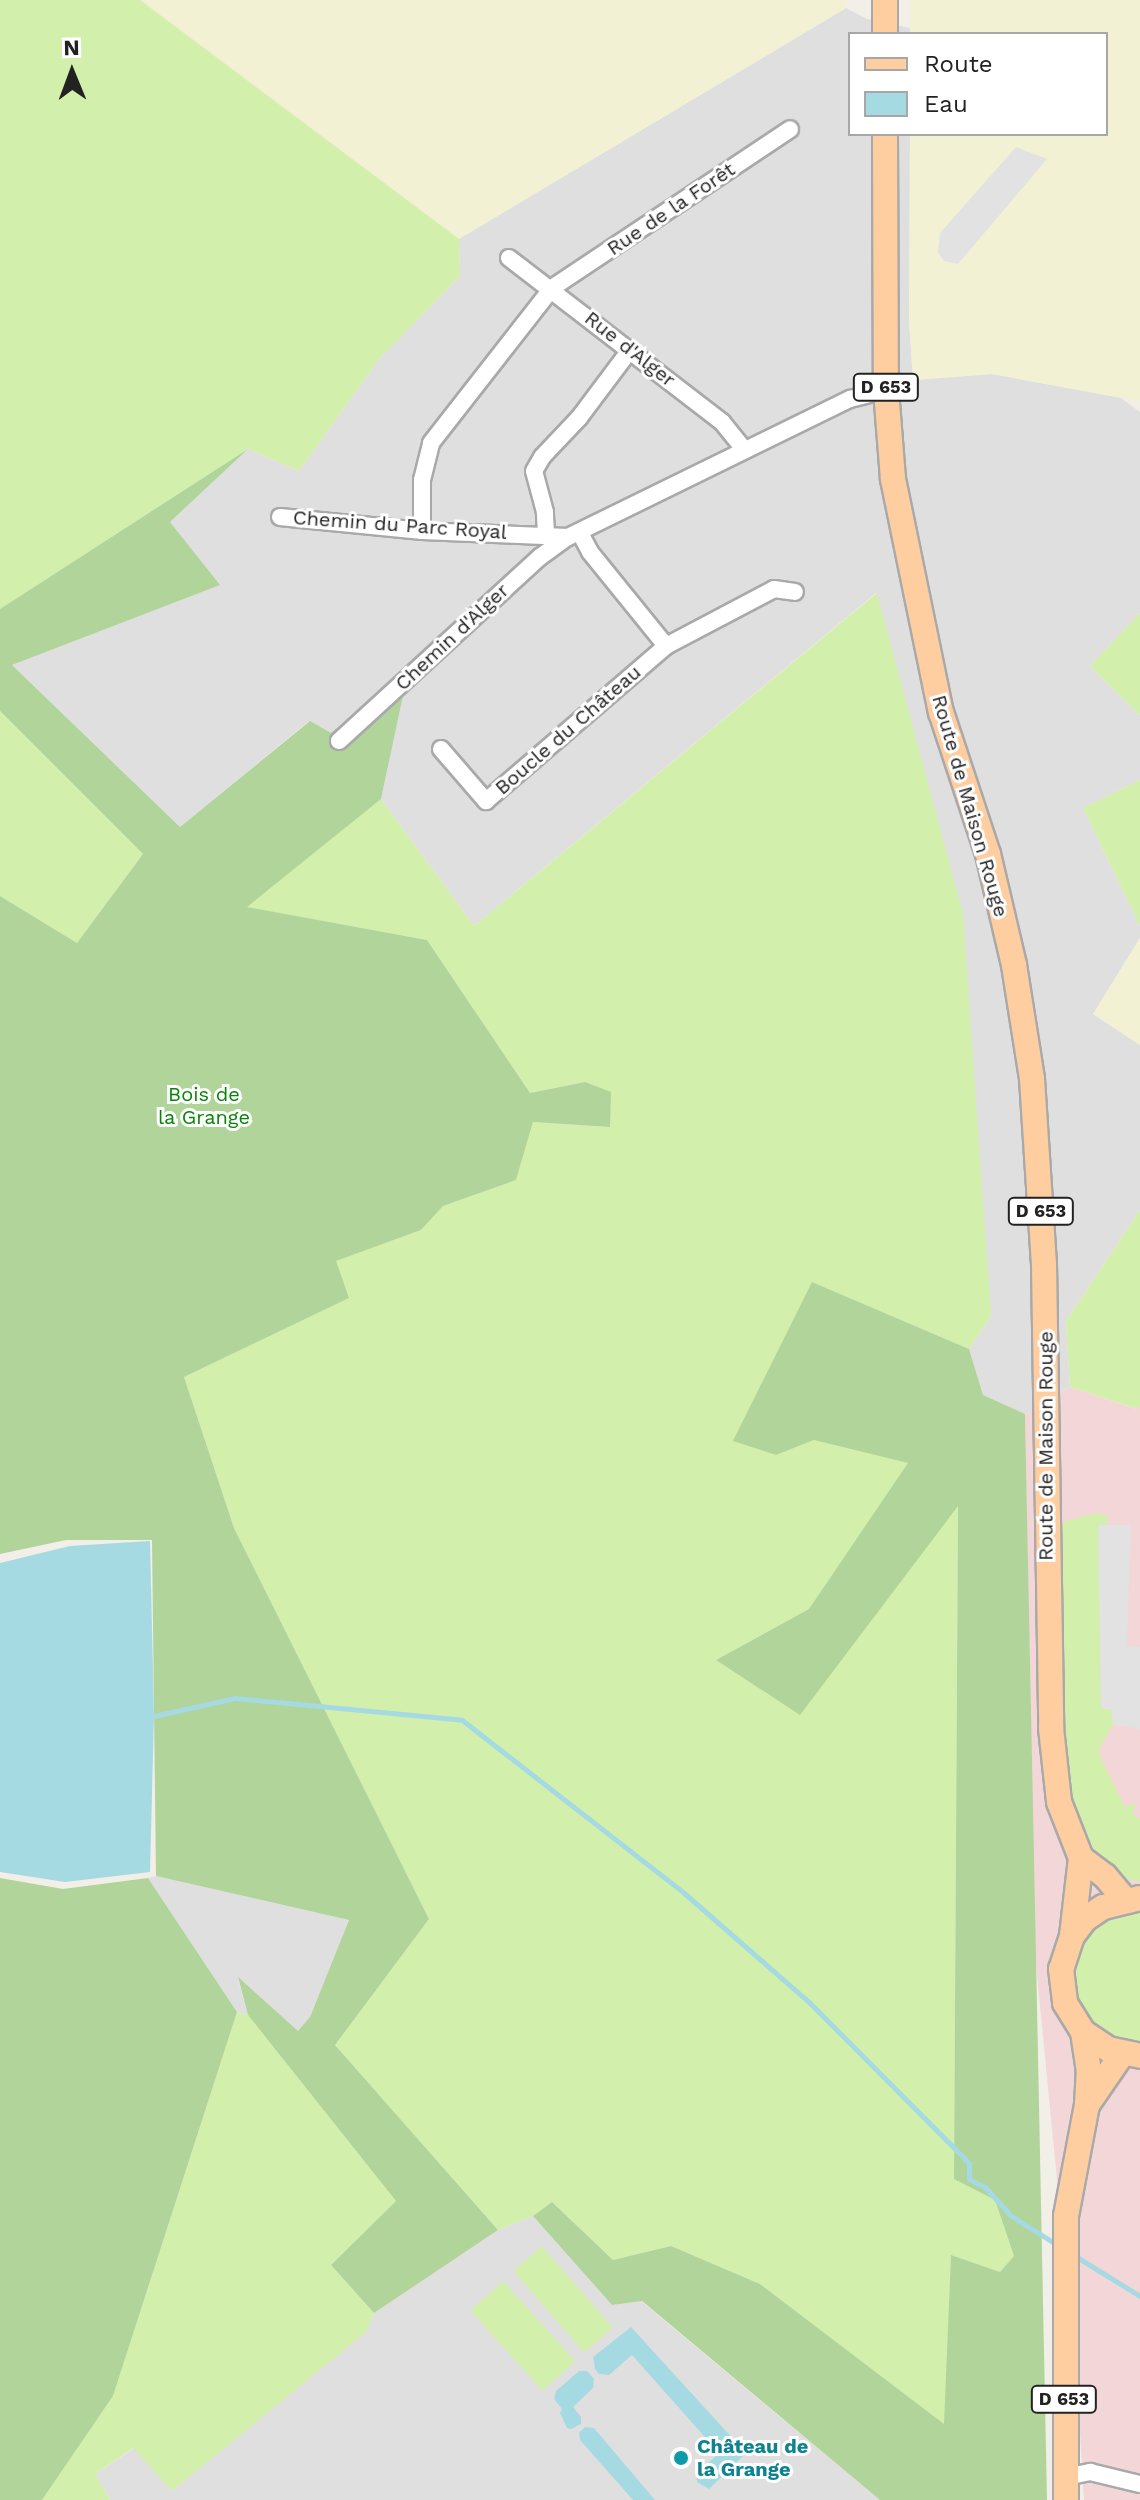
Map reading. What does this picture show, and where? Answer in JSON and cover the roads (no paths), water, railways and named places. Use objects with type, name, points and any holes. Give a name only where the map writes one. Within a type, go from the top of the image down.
[{"type":"main road","points":[[885,0],[885,32]]},
{"type":"main road","name":"Route de Maison Rouge","points":[[885,136],[886,390],[893,479],[941,712],[998,895],[1014,965],[1032,1079],[1044,1264],[1051,1728],[1059,1802],[1081,1858]]},
{"type":"main road","points":[[1081,1858],[1132,1899]]},
{"type":"main road","points":[[1072,1936],[1080,1888],[1081,1858]]},
{"type":"main road","points":[[1087,2105],[1089,2072],[1083,2032],[1065,2003],[1061,1986],[1064,1952],[1085,1919],[1103,1907],[1132,1899]]},
{"type":"main road","points":[[1083,2032],[1108,2049],[1131,2055],[1087,2105]]},
{"type":"main road","name":"D 653","points":[[1066,2488],[1066,2216],[1087,2105]]},
{"type":"street","name":"Rue de la Forêt","points":[[422,531],[422,480],[431,443],[552,288],[790,129]]},
{"type":"street","name":"Rue d'Alger","points":[[509,258],[552,288],[722,422],[744,449]]},
{"type":"street","points":[[546,534],[545,512],[534,471],[542,457],[579,418],[630,350]]},
{"type":"street","points":[[666,646],[574,535],[850,399],[886,390]]},
{"type":"street","name":"Chemin du Parc Royal","points":[[280,517],[422,531],[574,535]]},
{"type":"street","name":"Chemin d'Alger","points":[[339,741],[531,565],[574,535]]},
{"type":"street","name":"Boucle du Château","points":[[441,749],[486,801],[666,646],[774,589],[795,592]]},
{"type":"street","points":[[1066,2488],[1090,2472],[1140,2484]]},
{"type":"water","points":[[150,1541],[154,1716],[150,1872],[65,1882],[0,1872],[0,1563],[70,1546]]},
{"type":"water","points":[[631,2327],[746,2453],[709,2489],[697,2482],[696,2474],[719,2453],[632,2355],[609,2375],[599,2374],[595,2369],[593,2357]]},
{"type":"water","points":[[579,2371],[587,2371],[594,2379],[593,2388],[573,2407],[581,2417],[581,2424],[571,2429],[567,2428],[560,2413],[562,2409],[554,2399],[556,2391]]},
{"type":"water","points":[[585,2427],[594,2428],[655,2500],[633,2500],[580,2440],[579,2433]]},
{"type":"waterway","points":[[154,1716],[235,1698],[462,1720],[684,1893],[810,2003],[969,2163],[969,2179],[985,2187],[1010,2215],[1059,2246]]},
{"type":"waterway","points":[[1075,2256],[1140,2296]]},
{"type":"place","name":"Château de la Grange","points":[[681,2458]]},
{"type":"park label","name":"Bois de la Grange","points":[[204,1106]]}]
